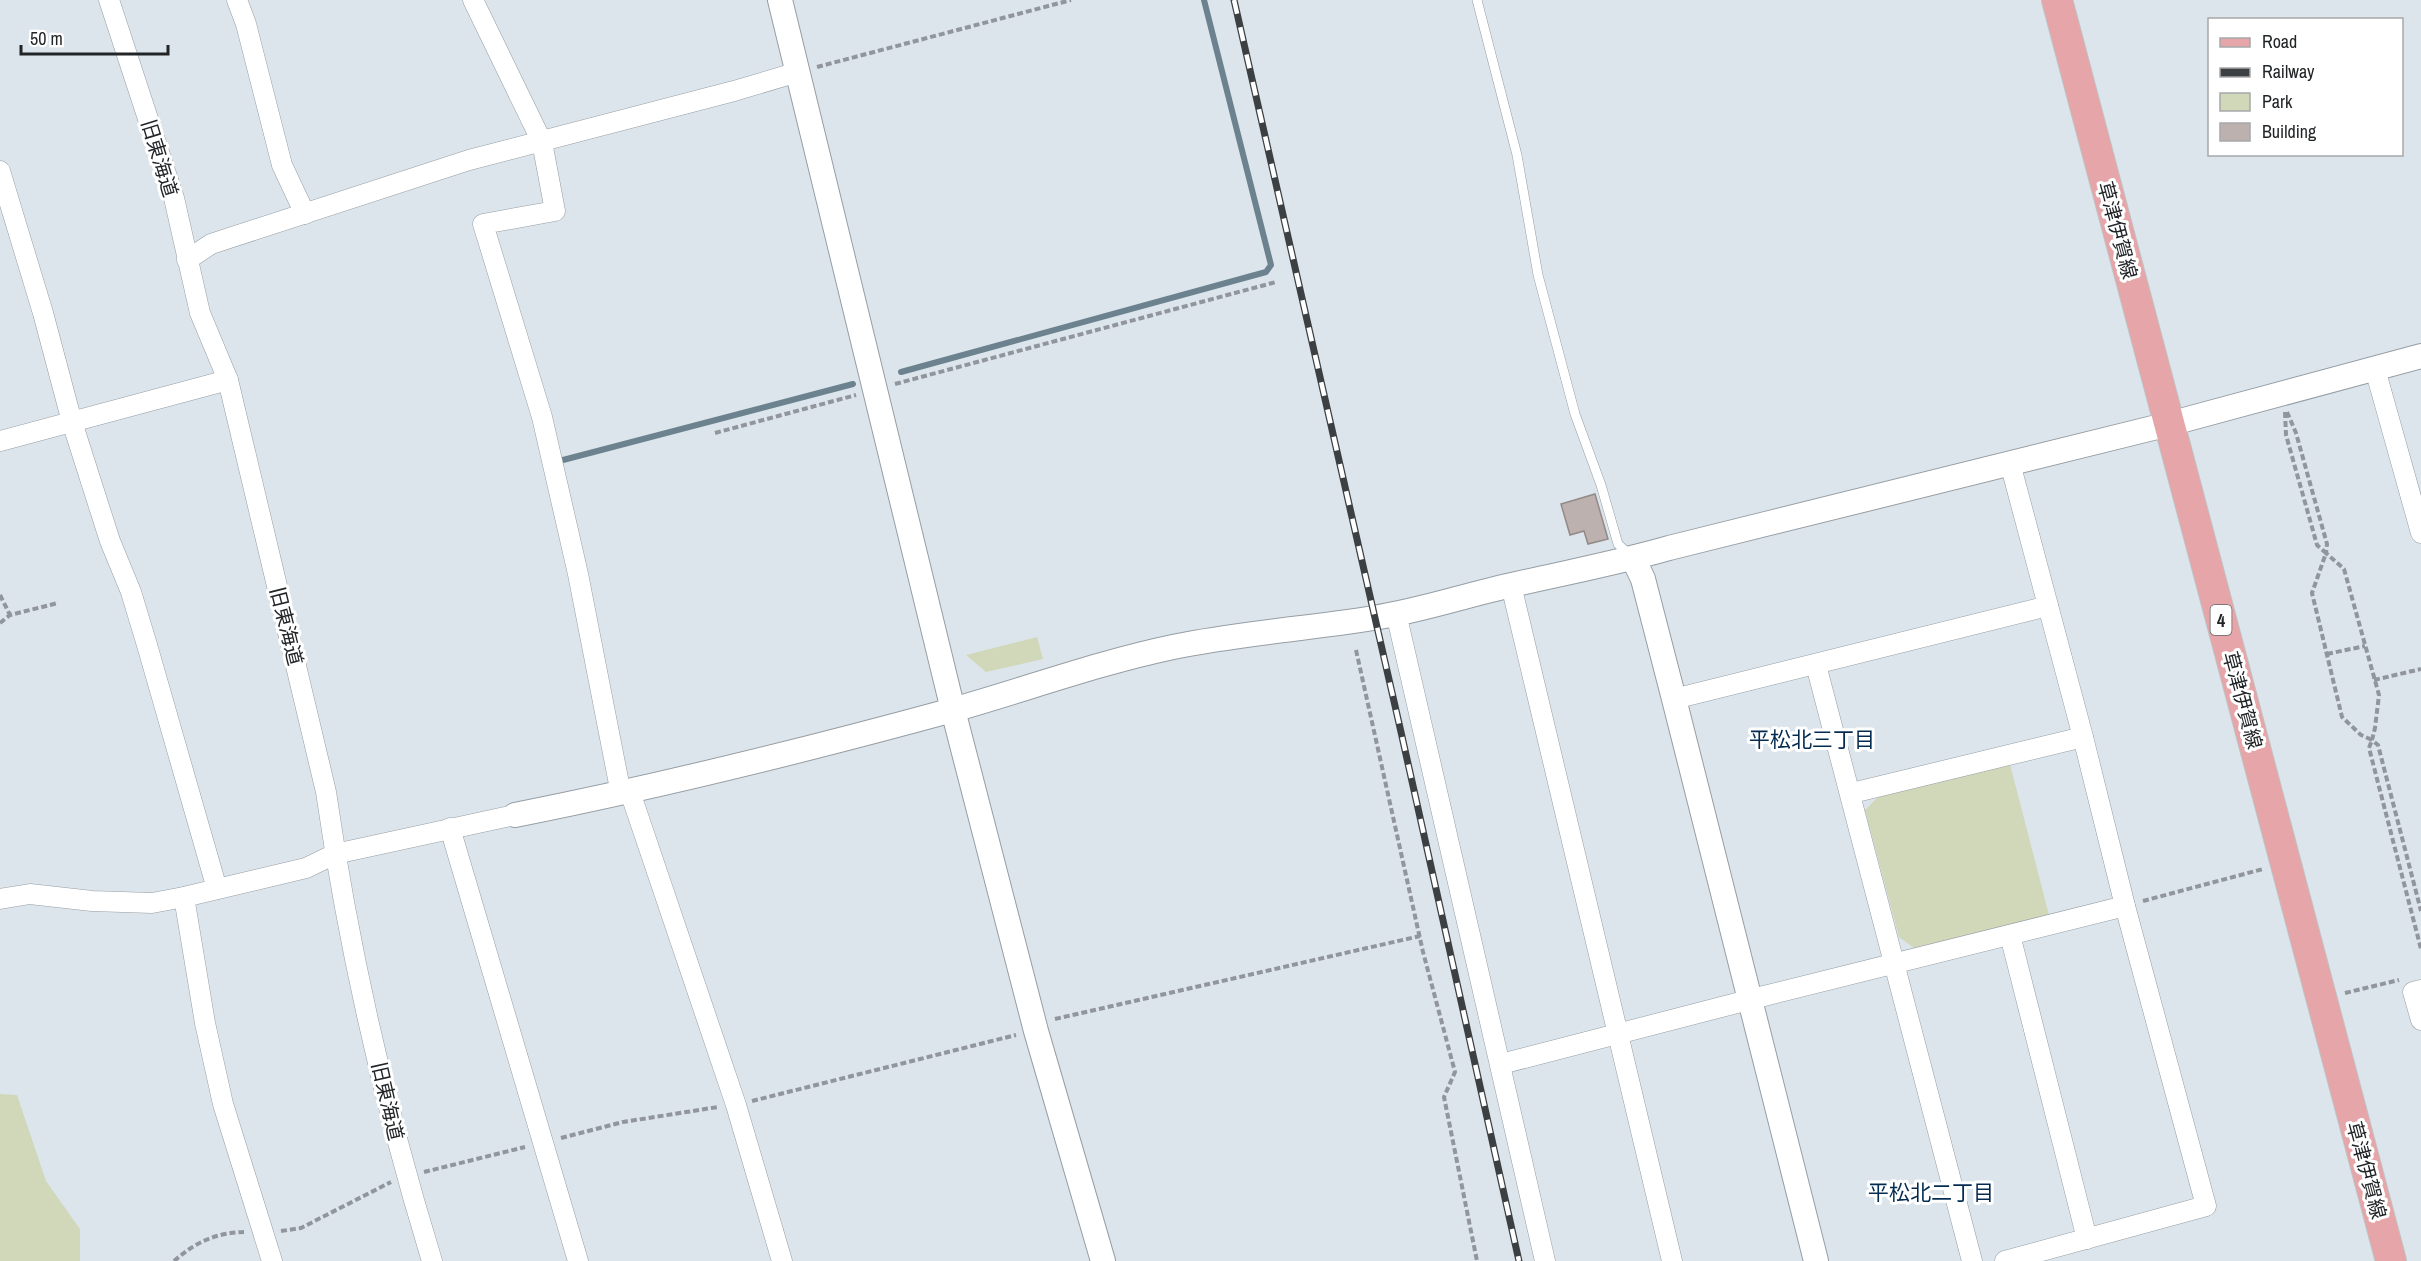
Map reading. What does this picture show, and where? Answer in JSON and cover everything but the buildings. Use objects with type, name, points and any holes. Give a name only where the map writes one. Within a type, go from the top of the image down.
[{"type":"main road","name":"草津伊賀線","points":[[2057,0],[2388,1250]]},
{"type":"street","name":"旧東海道","points":[[109,0],[174,198],[200,313],[228,380],[310,716],[326,792],[335,854],[356,963],[406,1176],[432,1261]]},
{"type":"street","points":[[237,0],[246,24],[282,165],[305,214]]},
{"type":"street","points":[[473,0],[542,142],[555,211],[483,224],[542,417],[625,793],[736,1105],[782,1261]]},
{"type":"street","points":[[780,0],[953,710],[1036,1031],[1103,1261]]},
{"type":"street","points":[[187,260],[211,244],[469,160],[798,72]]},
{"type":"street","points":[[0,171],[43,313],[72,422],[110,541],[131,592],[147,645],[217,890]]},
{"type":"street","points":[[0,899],[30,894],[92,901],[152,903],[217,890],[306,868],[335,854],[625,793],[745,765],[953,710],[1072,673],[1172,647],[1306,626],[1375,618],[1634,558],[2169,424],[2421,356]]},
{"type":"street","points":[[2375,369],[2420,526]]},
{"type":"street","points":[[0,441],[228,380]]},
{"type":"street","points":[[2005,1261],[2206,1206],[2010,463]]},
{"type":"street","points":[[1634,558],[1643,579],[1816,1261]]},
{"type":"street","points":[[1511,585],[1672,1261]]},
{"type":"street","points":[[1674,699],[2048,606]]},
{"type":"street","points":[[1396,613],[1545,1261]]},
{"type":"street","points":[[1816,665],[1852,794],[1972,1261]]},
{"type":"street","points":[[1852,794],[2083,736]]},
{"type":"street","points":[[450,828],[578,1261]]},
{"type":"street","points":[[184,897],[205,1023],[223,1104],[272,1261]]},
{"type":"street","points":[[1501,1064],[2125,906]]},
{"type":"street","points":[[2010,936],[2087,1239]]},
{"type":"street","points":[[2417,991],[2421,1020]]},
{"type":"lane","points":[[1477,0],[1517,155],[1538,274],[1575,414],[1601,484],[1618,544],[1634,558]]},
{"type":"path","points":[[798,72],[1071,0]]},
{"type":"path","points":[[715,433],[1276,282]]},
{"type":"path","points":[[2421,911],[2378,745],[2372,740],[2361,735],[2342,717],[2312,593],[2325,553],[2327,544],[2299,444],[2285,409],[2286,435],[2317,545],[2325,553],[2344,569],[2379,695],[2375,728],[2372,740],[2369,748],[2421,949]]},
{"type":"path","points":[[0,595],[10,615]]},
{"type":"path","points":[[0,623],[10,615],[58,603]]},
{"type":"path","points":[[2327,654],[2365,646]]},
{"type":"path","points":[[1356,650],[1420,936],[1455,1072],[1444,1097],[1477,1261]]},
{"type":"path","points":[[2374,680],[2421,669]]},
{"type":"path","points":[[2125,906],[2270,867]]},
{"type":"path","points":[[1036,1031],[1051,1020],[1420,936]]},
{"type":"path","points":[[2339,995],[2399,980],[2417,991]]},
{"type":"path","points":[[174,1261],[197,1243],[217,1236],[301,1228],[406,1176]]},
{"type":"green space","points":[[1037,637],[1043,659],[986,672],[966,655]]},
{"type":"green space","points":[[2010,764],[2049,915],[1914,948],[1899,937],[1865,810],[1879,796]]},
{"type":"green space","points":[[0,1094],[17,1095],[46,1181],[80,1229],[80,1261],[0,1261]]},
{"type":"waterway","points":[[901,372],[1266,272],[1271,265],[1204,0]]},
{"type":"waterway","points":[[563,460],[853,384]]},
{"type":"railway","points":[[1234,0],[1519,1261]]},
{"type":"district","name":"平松北三丁目","points":[[1812,739]]},
{"type":"district","name":"平松北二丁目","points":[[1931,1192]]}]
